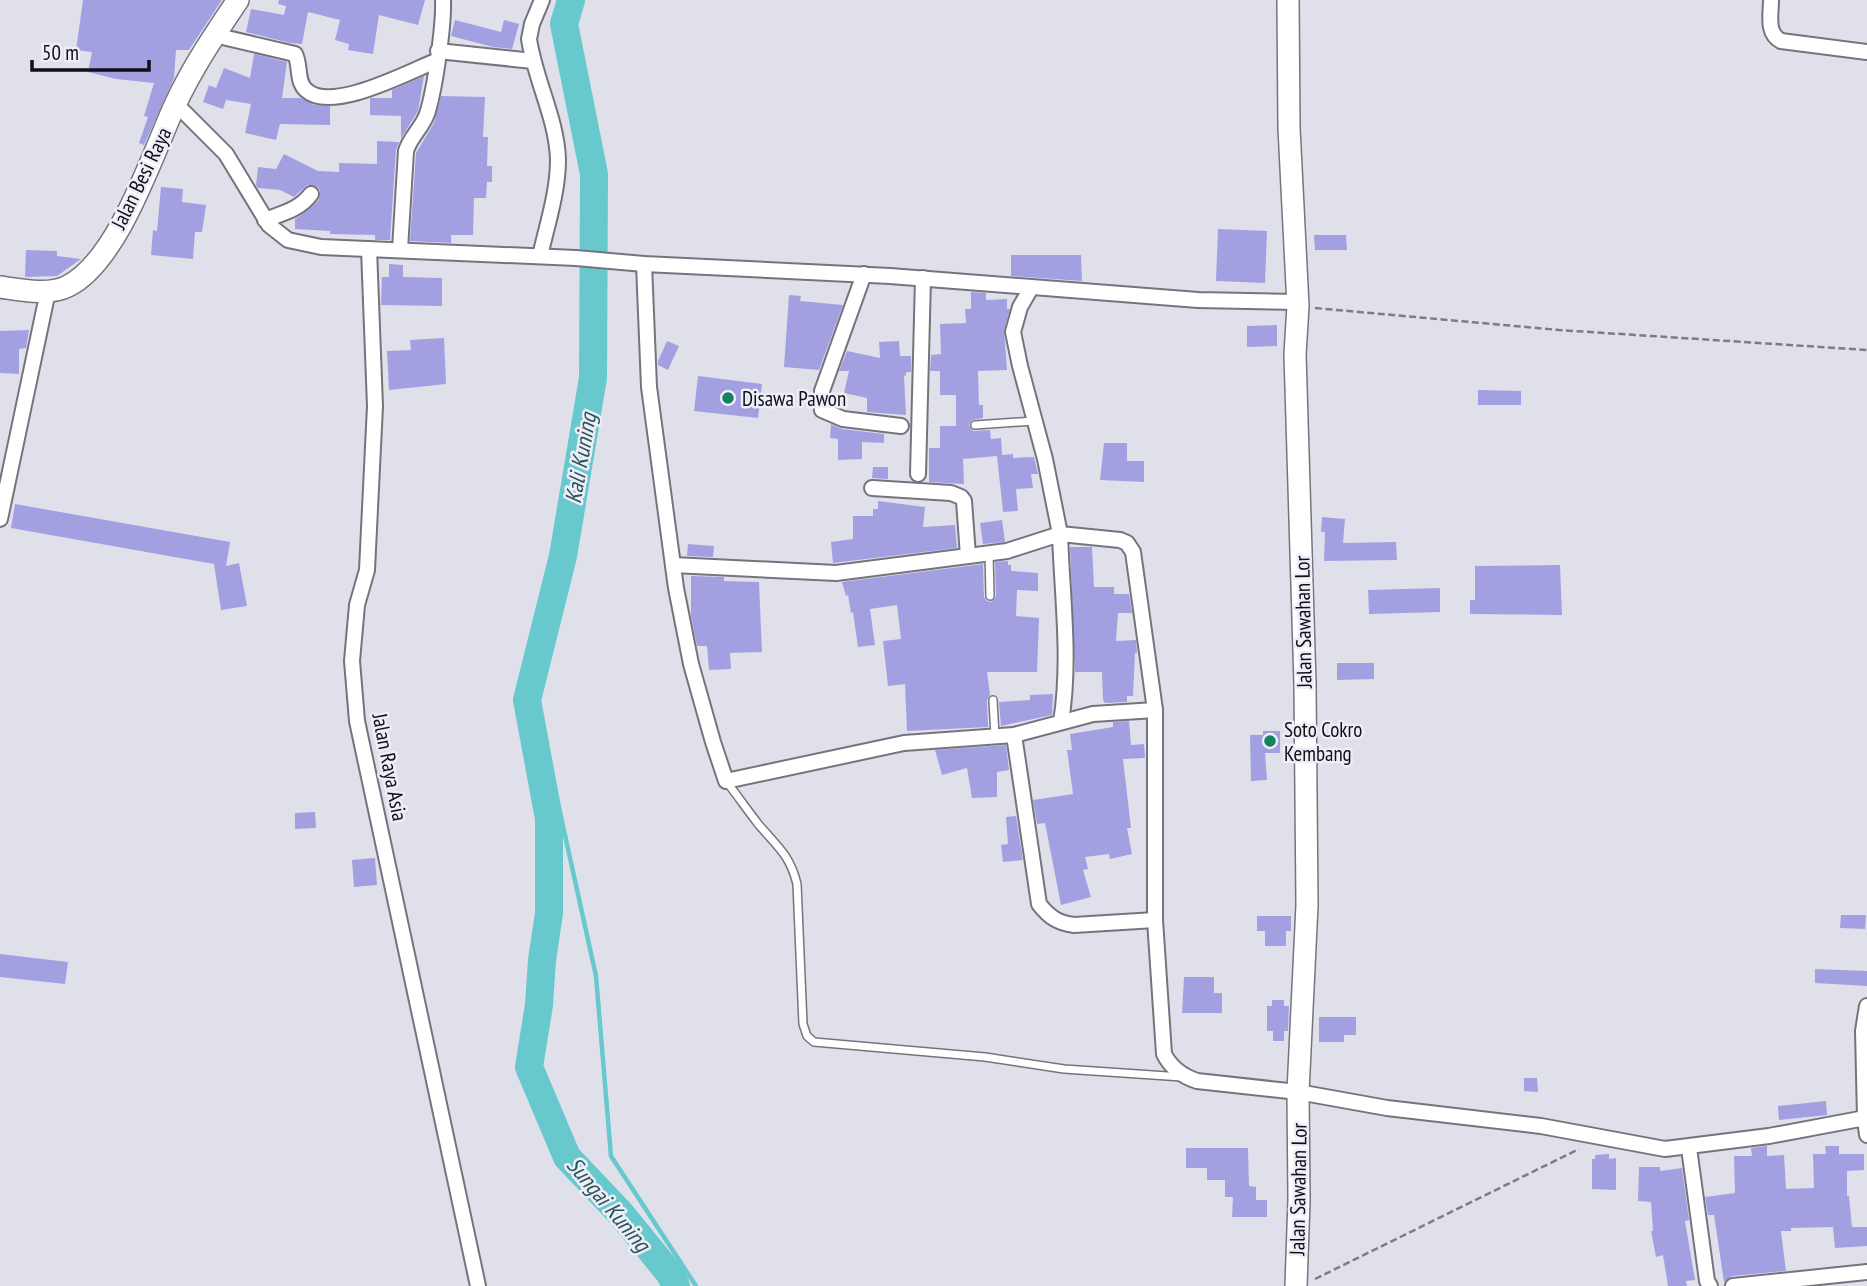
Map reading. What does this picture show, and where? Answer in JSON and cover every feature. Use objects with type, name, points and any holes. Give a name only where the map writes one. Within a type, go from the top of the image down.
[{"type":"main road","name":"Jalan Besi Raya","points":[[0,287],[48,291],[66,288],[83,277],[98,261],[122,221],[176,103],[214,35],[238,0]]},
{"type":"main road","name":"Jalan Sawahan Lor","points":[[1288,0],[1289,128],[1298,304],[1296,354],[1305,684],[1307,905],[1298,1092],[1299,1200],[1306,1282]]},
{"type":"street","points":[[400,249],[406,151],[427,115],[443,0]]},
{"type":"street","points":[[540,256],[556,187],[558,160],[529,39],[542,0]]},
{"type":"street","points":[[1771,0],[1771,32],[1781,41],[1867,52]]},
{"type":"street","points":[[214,35],[295,54],[300,80],[305,90],[314,96],[351,94],[386,83],[437,56],[533,61]]},
{"type":"street","points":[[176,103],[226,154],[265,220],[288,240],[321,247],[864,274],[1198,300],[1298,304]]},
{"type":"street","points":[[265,220],[295,209],[311,194]]},
{"type":"street","name":"Jalan Raya Asia","points":[[369,248],[375,406],[367,570],[357,605],[352,661],[357,721],[478,1286]]},
{"type":"street","points":[[644,264],[649,387],[673,565],[691,664],[726,781],[904,743],[1014,735],[1093,714],[1155,710]]},
{"type":"street","points":[[864,274],[822,391],[822,410],[843,419],[901,426]]},
{"type":"street","points":[[918,474],[923,278]]},
{"type":"street","points":[[1031,288],[1020,307],[1013,332],[1045,459],[1060,534],[1065,667],[1061,722]]},
{"type":"street","points":[[0,519],[48,291]]},
{"type":"street","points":[[872,488],[961,496],[964,501],[968,556]]},
{"type":"street","points":[[673,565],[836,573],[1007,551],[1060,534],[1127,543],[1133,552],[1155,710],[1155,920],[1164,1054],[1174,1069],[1186,1078],[1298,1092],[1387,1108],[1541,1126],[1665,1149],[1689,1148],[1866,1118]]},
{"type":"street","points":[[1014,735],[1039,904],[1049,916],[1061,923],[1074,925],[1155,920]]},
{"type":"street","points":[[1867,1006],[1863,1031],[1867,1135]]},
{"type":"street","points":[[1689,1148],[1707,1281],[1710,1286]]},
{"type":"street","points":[[1733,1286],[1867,1272]]},
{"type":"lane","points":[[975,425],[1035,421]]},
{"type":"lane","points":[[989,553],[990,596]]},
{"type":"lane","points":[[993,700],[995,736]]},
{"type":"lane","points":[[726,781],[781,848],[793,867],[797,884],[803,1024],[807,1036],[814,1042],[985,1057],[1064,1069],[1186,1078]]},
{"type":"path","points":[[1298,304],[1559,330],[1867,350]]},
{"type":"path","points":[[1306,1282],[1603,1138]]},
{"type":"building","points":[[83,0],[222,0],[189,50],[176,50],[174,78],[144,145],[139,143],[148,117],[144,116],[154,83],[116,79],[88,72],[92,52],[76,50]]},
{"type":"building","points":[[279,0],[425,0],[418,25],[379,15],[373,54],[348,50],[349,44],[335,40],[340,20],[308,12],[302,44],[246,32],[251,9],[284,15],[286,6],[278,4]]},
{"type":"building","points":[[455,20],[501,32],[504,20],[519,24],[512,49],[451,36]]},
{"type":"building","points":[[254,54],[287,62],[282,98],[301,98],[314,105],[330,106],[330,125],[280,124],[276,140],[245,133],[251,104],[226,100],[223,109],[203,102],[209,85],[216,88],[224,68],[250,78]]},
{"type":"building","points":[[424,76],[418,111],[401,138],[401,116],[370,115],[370,98],[392,98],[392,90]]},
{"type":"building","points":[[441,96],[485,97],[483,137],[488,137],[487,166],[492,166],[492,182],[487,182],[486,198],[474,198],[473,235],[451,235],[451,243],[410,241],[416,153],[434,123]]},
{"type":"building","points":[[377,141],[399,142],[396,150],[390,240],[375,240],[375,235],[330,234],[330,231],[295,229],[295,219],[319,200],[318,187],[307,185],[294,197],[280,190],[258,188],[256,185],[258,167],[276,169],[284,154],[318,171],[339,172],[339,163],[377,164]]},
{"type":"building","points":[[161,187],[183,189],[182,202],[206,205],[202,232],[195,232],[193,259],[151,255],[153,230],[157,231]]},
{"type":"building","points":[[1218,229],[1267,231],[1265,283],[1216,281]]},
{"type":"building","points":[[1314,235],[1346,235],[1347,250],[1315,250]]},
{"type":"building","points":[[26,250],[57,251],[57,256],[81,259],[57,276],[25,277]]},
{"type":"building","points":[[1011,255],[1081,255],[1082,281],[1011,276]]},
{"type":"building","points":[[389,264],[403,265],[403,277],[442,278],[442,306],[381,305],[382,277],[389,277]]},
{"type":"building","points":[[971,292],[986,293],[986,300],[1007,299],[1007,309],[1010,309],[1004,330],[1007,370],[978,371],[979,405],[983,405],[983,418],[972,420],[969,425],[973,431],[990,430],[991,439],[1001,438],[1002,455],[1013,454],[1013,458],[1034,457],[1038,474],[1031,474],[1033,488],[1016,489],[1018,511],[1003,512],[997,456],[963,459],[964,484],[929,482],[929,448],[940,448],[940,426],[956,426],[956,395],[940,395],[940,371],[930,371],[931,355],[941,354],[940,324],[966,323],[965,309],[971,309]]},
{"type":"building","points":[[789,295],[801,296],[800,301],[843,305],[819,370],[784,367]]},
{"type":"building","points":[[1277,325],[1277,346],[1247,347],[1247,326]]},
{"type":"building","points":[[29,330],[26,348],[19,349],[19,374],[0,373],[0,331]]},
{"type":"building","points":[[444,338],[446,384],[389,390],[387,351],[411,350],[410,340]]},
{"type":"building","points":[[667,341],[679,346],[668,370],[658,365]]},
{"type":"building","points":[[899,341],[900,356],[911,356],[911,372],[906,372],[904,376],[906,415],[867,412],[867,398],[844,393],[849,371],[839,371],[847,351],[880,358],[879,342]]},
{"type":"building","points":[[698,376],[762,384],[758,418],[694,411]]},
{"type":"building","points":[[1478,390],[1521,391],[1521,405],[1478,405]]},
{"type":"building","points":[[831,424],[842,429],[884,434],[884,443],[862,442],[862,459],[838,460],[838,439],[830,438]]},
{"type":"building","points":[[1104,443],[1127,443],[1127,461],[1144,461],[1144,482],[1100,480]]},
{"type":"building","points":[[873,467],[888,467],[888,479],[872,478]]},
{"type":"building","points":[[878,501],[925,507],[923,527],[955,525],[957,548],[833,563],[831,542],[853,539],[853,516],[873,516],[873,509],[878,509]]},
{"type":"building","points":[[15,504],[230,542],[226,566],[239,563],[247,606],[221,610],[214,564],[11,528]]},
{"type":"building","points":[[1322,517],[1345,519],[1343,543],[1396,542],[1397,560],[1324,561],[1325,532],[1321,532]]},
{"type":"building","points":[[1002,520],[1005,542],[983,544],[980,523]]},
{"type":"building","points":[[688,544],[714,546],[713,557],[687,556]]},
{"type":"building","points":[[1070,547],[1092,547],[1094,587],[1114,587],[1114,594],[1129,594],[1132,613],[1118,613],[1116,641],[1136,640],[1133,696],[1127,696],[1127,702],[1105,703],[1102,672],[1075,672]]},
{"type":"building","points":[[1008,561],[1011,571],[1038,573],[1038,591],[1017,590],[1016,616],[1039,618],[1037,672],[987,672],[990,695],[987,700],[988,727],[907,731],[905,684],[888,686],[883,641],[901,639],[897,605],[870,609],[875,645],[858,647],[853,612],[851,613],[848,595],[846,596],[842,582],[983,564],[984,597],[991,602],[996,597],[995,562]]},
{"type":"building","points":[[1560,565],[1562,615],[1470,614],[1470,600],[1475,600],[1475,566]]},
{"type":"building","points":[[691,576],[759,582],[762,652],[730,653],[731,669],[709,670],[707,646],[697,646],[691,616]]},
{"type":"building","points":[[1440,588],[1440,612],[1369,614],[1368,590]]},
{"type":"building","points":[[1337,663],[1374,663],[1374,679],[1337,680]]},
{"type":"building","points":[[1053,694],[1052,715],[1001,726],[999,702],[1030,700],[1030,695]]},
{"type":"building","points":[[1129,721],[1131,745],[1144,744],[1145,758],[1123,759],[1131,828],[1127,828],[1132,854],[1110,859],[1109,854],[1085,857],[1088,869],[1083,870],[1091,897],[1061,905],[1045,823],[1037,824],[1033,800],[1073,794],[1067,750],[1072,750],[1070,734],[1113,727],[1113,722]]},
{"type":"building","points":[[1263,731],[1280,731],[1280,753],[1265,753],[1267,780],[1251,781],[1250,735],[1263,735]]},
{"type":"building","points":[[1006,745],[1009,770],[997,772],[997,797],[972,798],[967,768],[942,775],[935,750]]},
{"type":"building","points":[[315,812],[316,828],[295,829],[295,813]]},
{"type":"building","points":[[1016,816],[1023,860],[1003,862],[1001,845],[1008,844],[1006,817]]},
{"type":"building","points":[[375,858],[377,885],[354,887],[352,860]]},
{"type":"building","points":[[1841,915],[1866,915],[1865,929],[1840,928]]},
{"type":"building","points":[[1257,916],[1291,916],[1291,931],[1286,931],[1286,946],[1265,946],[1265,931],[1257,931]]},
{"type":"building","points":[[0,954],[68,962],[65,984],[0,977]]},
{"type":"building","points":[[1815,969],[1867,971],[1867,986],[1815,983]]},
{"type":"building","points":[[1184,977],[1214,977],[1214,993],[1222,993],[1222,1013],[1182,1013]]},
{"type":"building","points":[[1272,1000],[1284,1000],[1284,1006],[1289,1006],[1288,1031],[1284,1031],[1284,1041],[1273,1041],[1273,1031],[1267,1031],[1267,1006],[1272,1006]]},
{"type":"building","points":[[1319,1017],[1356,1017],[1356,1035],[1344,1035],[1344,1042],[1319,1042]]},
{"type":"building","points":[[1524,1078],[1537,1078],[1538,1092],[1524,1091]]},
{"type":"building","points":[[1826,1101],[1827,1115],[1779,1120],[1778,1106]]},
{"type":"building","points":[[1767,1146],[1767,1156],[1784,1155],[1786,1189],[1814,1188],[1813,1154],[1826,1154],[1825,1146],[1839,1146],[1839,1154],[1864,1154],[1864,1170],[1847,1171],[1847,1196],[1852,1227],[1867,1227],[1867,1246],[1835,1248],[1833,1227],[1791,1228],[1791,1231],[1781,1231],[1786,1271],[1732,1276],[1724,1282],[1714,1215],[1708,1215],[1705,1197],[1735,1193],[1734,1156],[1752,1156],[1751,1148]]},
{"type":"building","points":[[1186,1148],[1248,1148],[1249,1186],[1256,1187],[1256,1200],[1267,1200],[1267,1217],[1232,1217],[1233,1197],[1225,1197],[1225,1180],[1207,1180],[1207,1168],[1186,1168]]},
{"type":"building","points":[[1609,1154],[1609,1159],[1616,1158],[1616,1190],[1592,1189],[1592,1159],[1595,1159],[1595,1155]]},
{"type":"building","points":[[1639,1167],[1660,1167],[1660,1171],[1682,1168],[1689,1220],[1685,1221],[1695,1280],[1686,1281],[1687,1286],[1668,1286],[1663,1255],[1656,1257],[1651,1231],[1651,1202],[1638,1201]]},
{"type":"waterway","name":"Kali Kuning","points":[[571,0],[564,24],[594,174],[593,378],[563,556],[527,700],[549,819],[549,913],[529,1067],[567,1157],[622,1215],[670,1274],[676,1286]]},
{"type":"waterway","name":"Sungai Kuning","points":[[537,687],[535,699],[596,976],[611,1156],[696,1286]]},
{"type":"place","name":"Disawa Pawon","points":[[728,398]]},
{"type":"place","name":"Soto Cokro Kembang","points":[[1270,741]]}]
